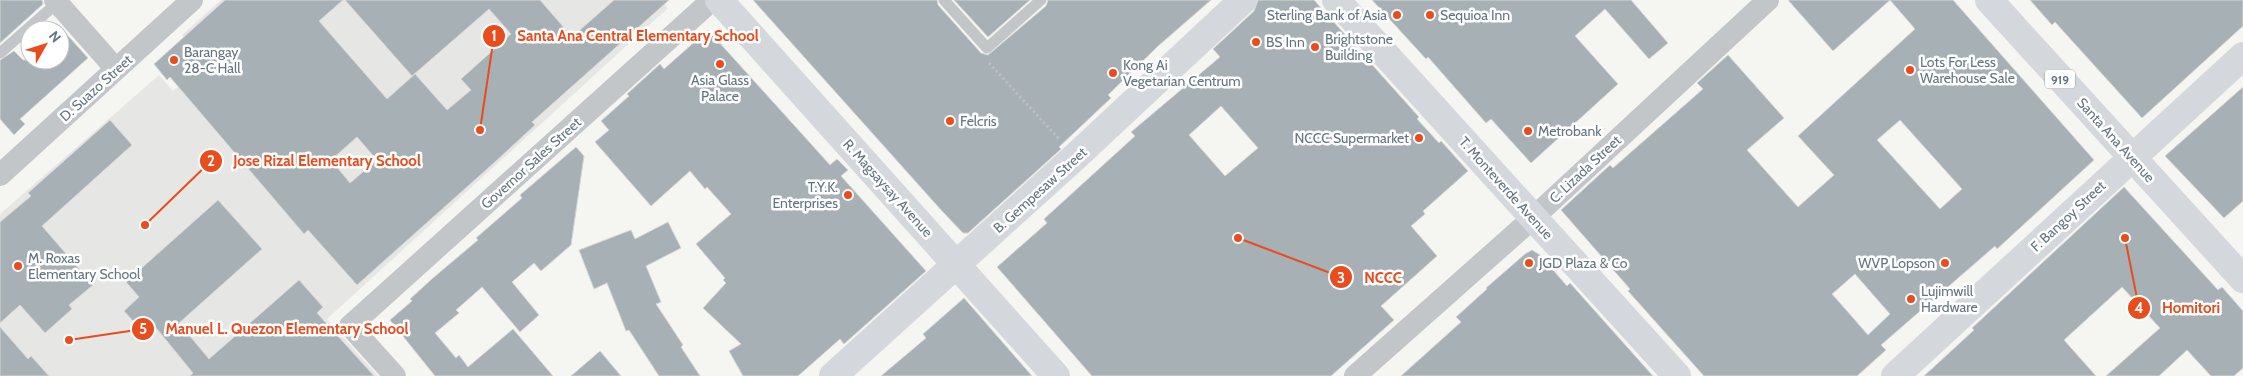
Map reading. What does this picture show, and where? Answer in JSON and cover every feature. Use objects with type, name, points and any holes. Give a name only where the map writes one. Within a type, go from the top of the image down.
[{"type":"street","name":"D. Suazo Street","points":[[0,175],[192,0]]},
{"type":"street","name":"Governor Sales Street","points":[[395,376],[350,326],[712,0]]},
{"type":"street","name":"R. Magsaysay Avenue","points":[[719,0],[1056,376]]},
{"type":"street","name":"B. Gempesaw Street","points":[[834,376],[1076,157],[1243,0]]},
{"type":"street","name":"T. Monteverde Avenue","points":[[1336,0],[1677,376]]},
{"type":"street","name":"C. Lizada Street","points":[[1355,376],[1533,218],[1768,0]]},
{"type":"street","name":"Santa Ana Avenue","points":[[1989,0],[2131,158],[2242,277]]},
{"type":"street","points":[[56,2],[116,69]]},
{"type":"street","name":"F. Bangoy Street","points":[[1894,376],[2243,56]]},
{"type":"lane","points":[[944,0],[987,48],[1041,0]]},
{"type":"lane","points":[[0,53],[56,2]]},
{"type":"path","points":[[987,48],[981,54],[1076,157]]},
{"type":"shaded area","points":[[221,0],[660,0],[668,8],[327,319],[378,376],[0,376],[0,214],[159,75],[173,91],[205,64],[182,35]]},
{"type":"building","points":[[0,0],[42,0],[43,4],[25,20],[20,20],[20,25],[0,43]]},
{"type":"building","points":[[225,0],[343,0],[319,21],[387,99],[415,74],[447,110],[471,90],[461,79],[511,34],[489,9],[412,76],[345,0],[540,0],[572,37],[614,0],[669,0],[532,122],[535,125],[357,285],[308,230],[304,234],[170,77],[167,80],[154,64]],"holes":[[[357,137],[377,160],[350,183],[331,160]]]},
{"type":"building","points":[[753,0],[937,0],[938,5],[981,53],[988,55],[1046,6],[1048,0],[1211,0],[1157,47],[1108,95],[1111,98],[1059,147],[1061,149],[968,233],[963,233]]},
{"type":"building","points":[[954,0],[1030,0],[988,37]]},
{"type":"building","points":[[1258,0],[1314,0],[1419,117],[1417,119],[1439,143],[1441,141],[1468,171],[1423,211],[1425,214],[1411,226],[1437,256],[1381,306],[1394,320],[1331,376],[1092,376],[997,267],[1047,223],[1044,219],[1135,136],[1131,132],[1220,57],[1213,49],[1254,11]],"holes":[[[1221,106],[1258,148],[1225,176],[1189,135]]]},
{"type":"building","points":[[1372,0],[1631,0],[1668,43],[1649,59],[1605,9],[1575,36],[1618,84],[1531,163],[1491,119],[1486,123],[1428,57],[1426,59]]},
{"type":"building","points":[[1788,0],[1890,0],[1833,51]]},
{"type":"building","points":[[1890,0],[1953,0],[2094,160],[1997,249],[1995,246],[1881,345],[1886,350],[1857,376],[1704,376],[1628,291],[1630,289],[1561,210],[1610,165],[1613,168],[1703,89],[1697,83],[1728,55],[1784,118],[1747,150],[1798,207],[1834,175],[1798,136],[1915,29]],"holes":[[[1900,120],[1962,189],[1940,209],[1877,140]],[[1855,274],[1890,314],[1868,335],[1832,294]]]},
{"type":"building","points":[[2030,0],[2243,0],[2243,26],[2142,118],[2055,22],[2052,25]]},
{"type":"building","points":[[708,30],[830,165],[837,159],[848,170],[841,176],[926,271],[844,344],[840,339],[798,376],[743,376],[729,351],[741,344],[703,308],[726,283],[723,280],[725,278],[696,244],[731,214],[707,187],[705,189],[690,171],[651,206],[595,142],[609,130],[601,121],[629,96],[627,94],[660,64],[664,69]]},
{"type":"building","points":[[70,38],[88,58],[20,119],[25,124],[14,135],[0,119],[0,60],[14,51],[20,57],[20,70],[70,70]]},
{"type":"building","points":[[2243,87],[2243,201],[2224,218],[2165,156]]},
{"type":"building","points":[[110,120],[132,145],[42,226],[93,285],[69,305],[72,309],[45,333],[20,305],[0,323],[0,222],[31,196],[28,193]]},
{"type":"building","points":[[576,147],[584,156],[571,245],[541,271],[534,263],[512,282],[539,315],[520,332],[482,287],[456,310],[459,313],[435,333],[456,358],[459,355],[468,367],[513,329],[553,376],[435,376],[390,320],[412,301],[410,299],[433,278],[478,240],[476,238],[522,198],[520,195]]},
{"type":"building","points":[[2124,187],[2218,290],[2222,287],[2243,311],[2243,368],[2234,376],[2211,376],[2187,350],[2159,376],[2106,376],[2160,328],[2122,287],[2064,340],[2096,376],[1924,376],[1974,330],[1972,328]]},
{"type":"building","points":[[218,200],[262,249],[179,323],[209,359],[299,280],[323,307],[317,313],[374,376],[190,376],[193,373],[153,324],[143,332],[124,311],[139,297],[126,282]]},
{"type":"building","points":[[668,222],[681,248],[646,266],[661,302],[656,304],[683,345],[681,347],[700,376],[659,376],[629,330],[626,331],[607,283],[594,289],[579,250],[631,230],[635,239]]},
{"type":"building","points":[[1532,250],[1540,255],[1567,286],[1570,283],[1653,376],[1401,376],[1461,322],[1456,317],[1486,288]]},
{"type":"building","points":[[964,298],[1032,376],[881,376],[926,338],[923,334]]},
{"type":"building","points":[[0,327],[28,359],[31,356],[49,376],[0,376]]},
{"type":"building","points":[[600,351],[621,376],[571,376]]},
{"type":"place","name":"Sterling Bank of Asia","points":[[1397,15]]},
{"type":"place","name":"Sequioa Inn","points":[[1430,15]]},
{"type":"place","name":"BS Inn","points":[[1256,42]]},
{"type":"place","name":"Brightstone Building","points":[[1315,47]]},
{"type":"place","name":"Barangay 28-C Hall","points":[[174,60]]},
{"type":"place","name":"Asia Glass Palace","points":[[720,64]]},
{"type":"place","name":"Lots For Less Warehouse Sale","points":[[1910,70]]},
{"type":"place","name":"Kong Ai Vegetarian Centrum","points":[[1113,73]]},
{"type":"place","name":"Felcris","points":[[950,121]]},
{"type":"place","name":"Santa Ana Central Elementary School","points":[[480,130]]},
{"type":"place","name":"Metrobank","points":[[1528,131]]},
{"type":"place","name":"NCCC Supermarket","points":[[1419,138]]},
{"type":"place","name":"T.Y.K. Enterprises","points":[[848,195]]},
{"type":"place","name":"Jose Rizal Elementary School","points":[[145,225]]},
{"type":"place","name":"NCCC","points":[[1238,238]]},
{"type":"place","name":"Homitori","points":[[2125,238]]},
{"type":"place","name":"JGD Plaza & Co","points":[[1529,263]]},
{"type":"place","name":"WVP Lopson","points":[[1945,263]]},
{"type":"place","name":"M. Roxas Elementary School","points":[[18,266]]},
{"type":"place","name":"Lujimwill Hardware","points":[[1911,299]]},
{"type":"place","name":"Manuel L. Quezon Elementary School","points":[[69,340]]}]
